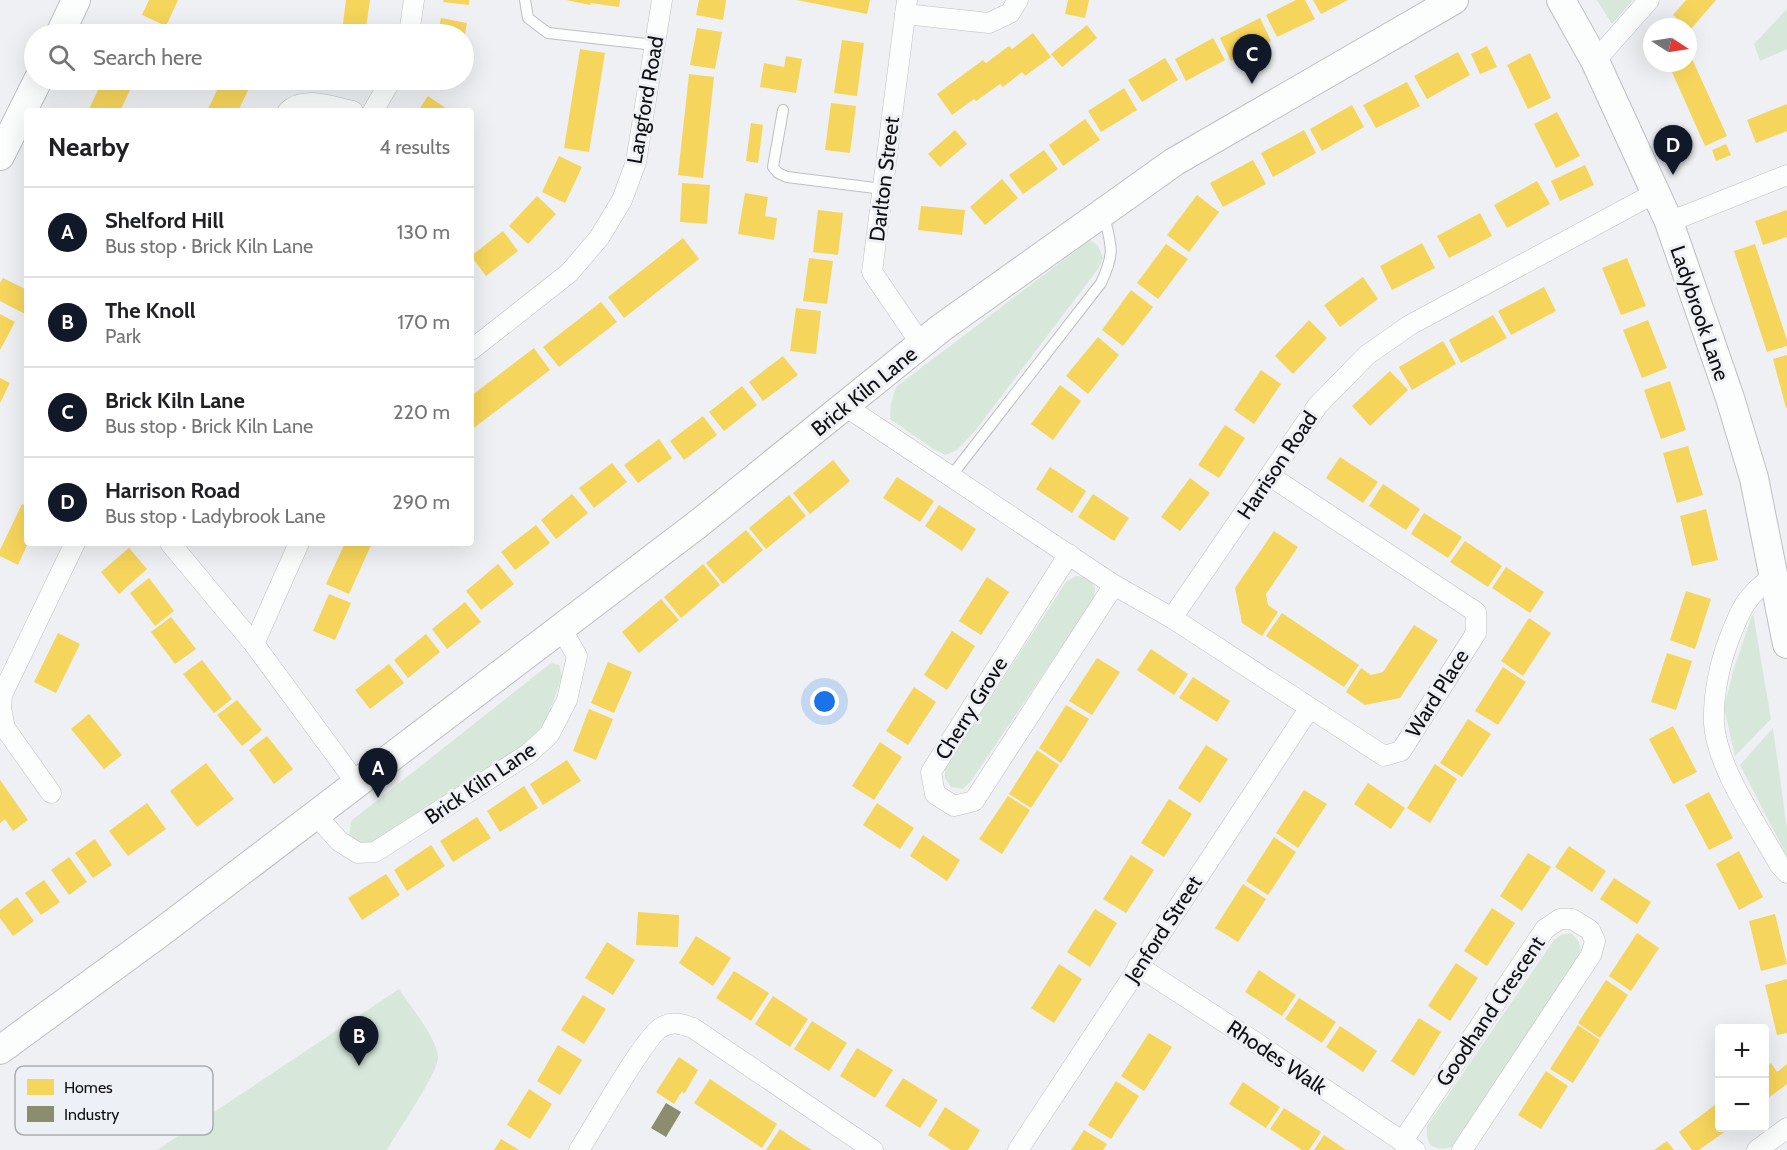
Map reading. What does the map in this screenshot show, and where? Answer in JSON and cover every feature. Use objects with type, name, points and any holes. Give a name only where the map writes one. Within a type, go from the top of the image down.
[{"type":"street","points":[[65,24],[76,0]]},
{"type":"street","points":[[410,24],[414,0]]},
{"type":"street","name":"Langford Road","points":[[474,348],[568,273],[599,238],[622,200],[636,162],[662,0]]},
{"type":"street","points":[[906,7],[989,23],[1010,13],[1018,0]]},
{"type":"street","name":"Brick Kiln Lane","points":[[0,1050],[160,933],[698,524],[921,344],[1174,162],[1454,0]]},
{"type":"street","name":"Ladybrook Lane","points":[[1561,0],[1595,61],[1669,222],[1730,398],[1754,478],[1787,644]]},
{"type":"street","points":[[1595,61],[1649,0]]},
{"type":"street","name":"Darlton Street","points":[[906,7],[872,272],[921,344]]},
{"type":"street","points":[[0,156],[33,90]]},
{"type":"street","points":[[375,108],[385,90]]},
{"type":"street","points":[[292,108],[298,104],[312,103],[338,108]]},
{"type":"street","points":[[1669,222],[1787,175]]},
{"type":"street","name":"Harrison Road","points":[[1172,618],[1318,405],[1367,355],[1410,325],[1655,193]]},
{"type":"street","points":[[845,406],[952,475],[1114,585],[1172,618]]},
{"type":"street","name":"Ward Place","points":[[1172,618],[1384,756],[1401,751],[1476,633],[1476,612],[1270,476]]},
{"type":"street","points":[[51,793],[5,728],[1,709],[2,695],[74,546]]},
{"type":"street","points":[[172,546],[254,644],[357,784]]},
{"type":"street","points":[[254,644],[298,546]]},
{"type":"street","name":"Cherry Grove","points":[[1069,554],[931,772],[935,794],[954,806],[974,801],[1114,585]]},
{"type":"street","points":[[1774,576],[1756,588],[1740,610],[1724,652],[1717,687],[1714,724],[1719,747],[1731,779],[1779,864],[1787,873]]},
{"type":"street","name":"Brick Kiln Lane","points":[[316,815],[339,841],[358,853],[375,852],[528,754],[549,735],[567,700],[577,656],[561,628]]},
{"type":"street","name":"Jenford Street","points":[[1018,1150],[1309,709]]},
{"type":"street","name":"Goodhand Crescent","points":[[1408,1146],[1545,929],[1560,919],[1572,919],[1590,930],[1594,941],[1592,955],[1462,1150]]},
{"type":"street","name":"Rhodes Walk","points":[[1138,966],[1256,1042],[1408,1146]]},
{"type":"street","points":[[579,1150],[646,1044],[661,1027],[678,1023],[693,1028],[873,1150]]},
{"type":"street","points":[[1757,1150],[1787,1128]]},
{"type":"lane","points":[[525,0],[528,18],[548,33],[655,45]]},
{"type":"lane","points":[[783,110],[773,167],[778,173],[787,177],[883,189]]},
{"type":"lane","points":[[952,475],[1101,283],[1110,263],[1112,246],[1103,213]]},
{"type":"green space","points":[[1597,0],[1633,0],[1612,24]]},
{"type":"green space","points":[[1787,9],[1787,49],[1760,61],[1754,44]]},
{"type":"green space","points":[[1090,240],[1098,246],[1103,258],[1098,269],[975,431],[957,450],[945,455],[890,419],[891,403],[896,387]]},
{"type":"green space","points":[[1076,576],[1088,577],[1095,588],[1094,599],[971,781],[963,789],[951,787],[945,778],[945,768],[1066,582]]},
{"type":"green space","points":[[1753,613],[1771,719],[1735,756],[1724,708],[1734,668]]},
{"type":"green space","points":[[551,663],[559,665],[562,677],[546,721],[524,747],[375,842],[364,843],[349,840],[351,821]]},
{"type":"green space","points":[[1773,728],[1787,829],[1787,856],[1740,765]]},
{"type":"green space","points":[[1570,933],[1580,944],[1580,959],[1456,1145],[1443,1149],[1430,1145],[1427,1126],[1554,940]]},
{"type":"green space","points":[[399,989],[428,1032],[436,1049],[438,1057],[432,1075],[387,1150],[157,1150],[180,1135],[213,1135],[213,1113]]},
{"type":"building: Homes","points":[[149,0],[178,0],[167,24],[142,15]]},
{"type":"building: Homes","points":[[346,0],[370,0],[366,24],[343,24]]},
{"type":"building: Homes","points":[[444,0],[469,0],[469,5],[443,2]]},
{"type":"building: Homes","points":[[566,0],[620,0],[619,7],[591,3],[590,5]]},
{"type":"building: Homes","points":[[699,0],[726,0],[723,20],[696,15]]},
{"type":"building: Homes","points":[[797,0],[870,0],[867,14]]},
{"type":"building: Homes","points":[[1068,0],[1089,0],[1085,18],[1065,14]]},
{"type":"building: Homes","points":[[1296,0],[1305,0],[1315,19],[1277,37],[1266,15]]},
{"type":"building: Homes","points":[[1313,0],[1348,0],[1321,14]]},
{"type":"building: Homes","points":[[1686,0],[1716,0],[1697,22],[1697,18],[1676,18],[1673,15]]},
{"type":"building: Homes","points":[[441,18],[467,23],[467,24],[440,24]]},
{"type":"building: Homes","points":[[1260,18],[1271,41],[1231,61],[1220,38]]},
{"type":"building: Homes","points":[[1087,25],[1097,38],[1062,67],[1051,54]]},
{"type":"building: Homes","points":[[697,28],[722,32],[715,69],[690,65]]},
{"type":"building: Homes","points":[[1033,33],[1051,57],[1025,76],[1022,72],[1003,87],[1000,84],[952,115],[937,94],[983,60],[986,63],[1009,46],[1012,49]]},
{"type":"building: Homes","points":[[1213,38],[1225,60],[1186,81],[1175,59]]},
{"type":"building: Homes","points":[[842,40],[864,43],[857,96],[834,93]]},
{"type":"building: Homes","points":[[1487,46],[1497,67],[1480,74],[1471,54]]},
{"type":"building: Homes","points":[[580,49],[605,53],[589,152],[564,148]]},
{"type":"building: Homes","points":[[1458,52],[1470,75],[1427,99],[1414,76]]},
{"type":"building: Homes","points":[[1530,53],[1551,98],[1528,109],[1507,65]]},
{"type":"building: Homes","points":[[786,56],[802,59],[796,93],[760,87],[764,63],[784,67]]},
{"type":"building: Homes","points":[[1165,58],[1178,80],[1142,102],[1128,80]]},
{"type":"building: Homes","points":[[1697,70],[1727,136],[1705,146],[1672,72],[1697,72]]},
{"type":"building: Homes","points":[[689,74],[714,77],[703,178],[678,175]]},
{"type":"building: Homes","points":[[1407,82],[1420,106],[1376,128],[1363,105]]},
{"type":"building: Homes","points":[[1124,88],[1137,110],[1101,132],[1088,111]]},
{"type":"building: Homes","points":[[98,90],[130,90],[121,108],[89,108]]},
{"type":"building: Homes","points":[[217,90],[248,90],[239,108],[208,108]]},
{"type":"building: Homes","points":[[428,96],[446,108],[420,108]]},
{"type":"building: Homes","points":[[831,103],[856,106],[850,153],[825,150]]},
{"type":"building: Homes","points":[[1787,104],[1787,131],[1756,143],[1747,120]]},
{"type":"building: Homes","points":[[1352,105],[1364,127],[1322,151],[1310,129]]},
{"type":"building: Homes","points":[[1557,112],[1580,156],[1556,168],[1534,124]]},
{"type":"building: Homes","points":[[1085,119],[1100,140],[1063,166],[1049,145]]},
{"type":"building: Homes","points":[[751,123],[763,125],[758,163],[746,161]]},
{"type":"building: Homes","points":[[955,130],[967,144],[940,167],[928,154]]},
{"type":"building: Homes","points":[[1304,130],[1316,153],[1273,177],[1261,153]]},
{"type":"building: Homes","points":[[1726,144],[1731,155],[1716,161],[1712,150]]},
{"type":"building: Homes","points":[[1044,150],[1058,169],[1023,194],[1009,175]]},
{"type":"building: Homes","points":[[559,156],[582,167],[565,203],[542,192]]},
{"type":"building: Homes","points":[[1253,160],[1266,184],[1223,207],[1210,183]]},
{"type":"building: Homes","points":[[1585,165],[1594,185],[1560,201],[1551,181]]},
{"type":"building: Homes","points":[[1002,179],[1018,198],[985,225],[970,207]]},
{"type":"building: Homes","points":[[1537,181],[1550,204],[1507,228],[1494,205]]},
{"type":"building: Homes","points":[[682,183],[710,185],[707,224],[680,222]]},
{"type":"building: Homes","points":[[745,193],[768,197],[765,216],[777,218],[774,240],[738,234]]},
{"type":"building: Homes","points":[[1197,195],[1219,212],[1189,252],[1167,235]]},
{"type":"building: Homes","points":[[537,196],[556,214],[528,244],[509,226]]},
{"type":"building: Homes","points":[[921,206],[965,210],[962,235],[918,230]]},
{"type":"building: Homes","points":[[818,210],[843,213],[838,255],[813,252]]},
{"type":"building: Homes","points":[[1787,210],[1787,237],[1763,245],[1755,221]]},
{"type":"building: Homes","points":[[1480,213],[1492,236],[1449,258],[1437,236]]},
{"type":"building: Homes","points":[[503,231],[518,251],[486,276],[474,260],[474,254]]},
{"type":"building: Homes","points":[[683,238],[699,259],[624,318],[608,297]]},
{"type":"building: Homes","points":[[1422,243],[1435,268],[1392,290],[1380,266]]},
{"type":"building: Homes","points":[[1166,244],[1188,259],[1158,299],[1137,283]]},
{"type":"building: Homes","points":[[1755,244],[1787,340],[1787,346],[1767,352],[1734,251]]},
{"type":"building: Homes","points":[[809,258],[833,261],[827,304],[803,301]]},
{"type":"building: Homes","points":[[1627,258],[1646,306],[1621,315],[1602,268]]},
{"type":"building: Homes","points":[[1363,277],[1378,299],[1340,327],[1324,305]]},
{"type":"building: Homes","points":[[3,278],[24,288],[24,313],[0,301],[0,283]]},
{"type":"building: Homes","points":[[1544,287],[1556,311],[1511,335],[1498,311]]},
{"type":"building: Homes","points":[[1131,290],[1153,307],[1123,346],[1102,330]]},
{"type":"building: Homes","points":[[601,302],[617,322],[559,367],[543,347]]},
{"type":"building: Homes","points":[[796,308],[821,311],[816,354],[790,351]]},
{"type":"building: Homes","points":[[0,314],[15,322],[0,350]]},
{"type":"building: Homes","points":[[1493,315],[1507,338],[1461,363],[1449,340]]},
{"type":"building: Homes","points":[[1309,320],[1327,338],[1293,374],[1275,356]]},
{"type":"building: Homes","points":[[1648,320],[1667,368],[1642,378],[1623,330]]},
{"type":"building: Homes","points":[[1098,337],[1119,355],[1088,394],[1066,376]]},
{"type":"building: Homes","points":[[1443,341],[1456,364],[1412,390],[1399,367]]},
{"type":"building: Homes","points":[[534,348],[550,370],[474,428],[474,394]]},
{"type":"building: Homes","points":[[1787,355],[1787,408],[1786,408],[1773,359]]},
{"type":"building: Homes","points":[[783,356],[798,375],[763,401],[749,382]]},
{"type":"building: Homes","points":[[1261,370],[1281,384],[1254,424],[1234,410]]},
{"type":"building: Homes","points":[[1390,371],[1408,390],[1370,426],[1352,406]]},
{"type":"building: Homes","points":[[0,378],[10,383],[0,403]]},
{"type":"building: Homes","points":[[1670,381],[1686,430],[1661,439],[1644,390]]},
{"type":"building: Homes","points":[[1060,385],[1081,401],[1053,440],[1031,424]]},
{"type":"building: Homes","points":[[742,386],[757,405],[724,431],[709,412]]},
{"type":"building: Homes","points":[[703,416],[717,435],[684,460],[670,441]]},
{"type":"building: Homes","points":[[1225,425],[1245,438],[1219,478],[1198,465]]},
{"type":"building: Homes","points":[[659,439],[672,458],[638,483],[624,465]]},
{"type":"building: Homes","points":[[1688,446],[1703,495],[1677,503],[1663,453]]},
{"type":"building: Homes","points":[[1340,457],[1378,482],[1363,503],[1326,478]]},
{"type":"building: Homes","points":[[833,460],[850,481],[810,514],[793,493]]},
{"type":"building: Homes","points":[[612,463],[627,482],[594,508],[579,488]]},
{"type":"building: Homes","points":[[1050,467],[1086,491],[1072,513],[1036,489]]},
{"type":"building: Homes","points":[[897,477],[934,501],[920,522],[883,498]]},
{"type":"building: Homes","points":[[1190,478],[1210,493],[1180,531],[1161,517]]},
{"type":"building: Homes","points":[[1383,484],[1420,509],[1406,530],[1369,506]]},
{"type":"building: Homes","points":[[572,494],[588,513],[556,539],[541,520]]},
{"type":"building: Homes","points":[[1093,494],[1129,518],[1114,541],[1078,517]]},
{"type":"building: Homes","points":[[789,495],[806,516],[766,549],[749,528]]},
{"type":"building: Homes","points":[[22,504],[24,505],[24,546],[27,546],[18,565],[0,556],[0,550]]},
{"type":"building: Homes","points":[[939,505],[976,529],[962,551],[925,526]]},
{"type":"building: Homes","points":[[1706,509],[1718,560],[1692,566],[1680,516]]},
{"type":"building: Homes","points":[[1424,513],[1462,537],[1448,558],[1411,534]]},
{"type":"building: Homes","points":[[536,525],[550,543],[515,570],[501,552]]},
{"type":"building: Homes","points":[[746,530],[763,550],[723,584],[706,563]]},
{"type":"building: Homes","points":[[1274,531],[1298,547],[1266,594],[1268,605],[1278,612],[1262,636],[1242,623],[1235,588]]},
{"type":"building: Homes","points":[[1465,541],[1502,566],[1488,587],[1450,562]]},
{"type":"building: Homes","points":[[344,546],[371,546],[349,594],[326,584]]},
{"type":"building: Homes","points":[[129,548],[147,569],[119,594],[101,572]]},
{"type":"building: Homes","points":[[498,564],[514,584],[481,610],[466,591]]},
{"type":"building: Homes","points":[[703,564],[720,585],[681,618],[664,597]]},
{"type":"building: Homes","points":[[1506,567],[1544,592],[1530,613],[1492,588]]},
{"type":"building: Homes","points":[[987,577],[1009,592],[981,635],[959,621]]},
{"type":"building: Homes","points":[[149,578],[174,611],[155,626],[130,593]]},
{"type":"building: Homes","points":[[1686,591],[1711,599],[1695,649],[1670,640]]},
{"type":"building: Homes","points":[[329,594],[351,603],[335,640],[313,631]]},
{"type":"building: Homes","points":[[661,599],[679,620],[639,653],[622,632]]},
{"type":"building: Homes","points":[[465,602],[481,622],[447,649],[432,629]]},
{"type":"building: Homes","points":[[1282,613],[1359,665],[1344,687],[1266,636]]},
{"type":"building: Homes","points":[[171,617],[196,649],[175,664],[151,632]]},
{"type":"building: Homes","points":[[1529,618],[1551,633],[1523,676],[1501,661]]},
{"type":"building: Homes","points":[[1414,625],[1438,640],[1400,698],[1365,705],[1346,692],[1361,668],[1371,675],[1383,672]]},
{"type":"building: Homes","points":[[952,631],[975,646],[947,690],[924,675]]},
{"type":"building: Homes","points":[[58,633],[80,644],[56,693],[34,682]]},
{"type":"building: Homes","points":[[426,634],[440,652],[408,678],[394,660]]},
{"type":"building: Homes","points":[[1151,649],[1188,674],[1174,695],[1137,670]]},
{"type":"building: Homes","points":[[1667,653],[1692,661],[1676,710],[1651,702]]},
{"type":"building: Homes","points":[[1097,658],[1120,672],[1092,715],[1069,701]]},
{"type":"building: Homes","points":[[202,660],[232,699],[214,713],[183,674]]},
{"type":"building: Homes","points":[[608,662],[632,672],[614,713],[591,703]]},
{"type":"building: Homes","points":[[389,664],[404,683],[370,709],[355,690]]},
{"type":"building: Homes","points":[[1503,667],[1526,682],[1498,725],[1475,711]]},
{"type":"building: Homes","points":[[1193,677],[1230,701],[1217,722],[1179,698]]},
{"type":"building: Homes","points":[[914,687],[936,702],[908,745],[886,731]]},
{"type":"building: Homes","points":[[237,700],[262,730],[242,746],[217,715]]},
{"type":"building: Homes","points":[[1066,705],[1089,719],[1061,763],[1039,748]]},
{"type":"building: Homes","points":[[589,709],[613,719],[596,760],[573,751]]},
{"type":"building: Homes","points":[[89,714],[122,755],[104,769],[71,729]]},
{"type":"building: Homes","points":[[1468,719],[1491,734],[1462,777],[1440,763]]},
{"type":"building: Homes","points":[[1673,726],[1697,772],[1673,784],[1649,739]]},
{"type":"building: Homes","points":[[267,736],[293,769],[274,784],[249,750]]},
{"type":"building: Homes","points":[[880,742],[902,757],[874,800],[852,786]]},
{"type":"building: Homes","points":[[1206,745],[1228,759],[1200,803],[1178,788]]},
{"type":"building: Homes","points":[[1037,750],[1059,765],[1031,808],[1009,794]]},
{"type":"building: Homes","points":[[567,760],[581,781],[543,805],[530,784]]},
{"type":"building: Homes","points":[[206,763],[234,799],[197,827],[170,791]]},
{"type":"building: Homes","points":[[1435,764],[1457,779],[1430,823],[1407,808]]},
{"type":"building: Homes","points":[[0,780],[28,820],[13,831],[5,819],[0,823]]},
{"type":"building: Homes","points":[[1368,783],[1405,808],[1391,829],[1354,804]]},
{"type":"building: Homes","points":[[524,786],[538,808],[500,832],[487,811]]},
{"type":"building: Homes","points":[[1304,790],[1327,804],[1298,848],[1276,833]]},
{"type":"building: Homes","points":[[1709,792],[1733,838],[1709,850],[1685,805]]},
{"type":"building: Homes","points":[[1008,796],[1030,810],[1002,854],[979,839]]},
{"type":"building: Homes","points":[[1169,799],[1192,814],[1164,857],[1141,843]]},
{"type":"building: Homes","points":[[147,803],[166,829],[128,856],[109,831]]},
{"type":"building: Homes","points":[[877,803],[914,828],[900,849],[863,825]]},
{"type":"building: Homes","points":[[477,817],[491,838],[453,862],[440,841]]},
{"type":"building: Homes","points":[[923,835],[960,860],[947,881],[910,856]]},
{"type":"building: Homes","points":[[1274,837],[1296,852],[1268,895],[1246,881]]},
{"type":"building: Homes","points":[[95,839],[112,865],[93,878],[75,853]]},
{"type":"building: Homes","points":[[431,845],[445,866],[407,891],[394,870]]},
{"type":"building: Homes","points":[[1569,846],[1606,871],[1592,892],[1555,867]]},
{"type":"building: Homes","points":[[1739,851],[1763,897],[1739,910],[1716,864]]},
{"type":"building: Homes","points":[[1528,853],[1551,867],[1522,911],[1500,896]]},
{"type":"building: Homes","points":[[1131,855],[1154,870],[1126,913],[1103,899]]},
{"type":"building: Homes","points":[[69,857],[87,882],[69,895],[51,870]]},
{"type":"building: Homes","points":[[386,874],[400,895],[362,920],[348,898]]},
{"type":"building: Homes","points":[[1614,878],[1651,902],[1637,924],[1600,899]]},
{"type":"building: Homes","points":[[44,880],[60,902],[41,915],[25,893]]},
{"type":"building: Homes","points":[[1243,884],[1266,899],[1238,942],[1215,928]]},
{"type":"building: Homes","points":[[17,897],[34,921],[13,936],[0,918],[0,910]]},
{"type":"building: Homes","points":[[1492,908],[1515,923],[1487,966],[1464,951]]},
{"type":"building: Homes","points":[[1095,909],[1117,923],[1090,967],[1067,952]]},
{"type":"building: Homes","points":[[638,912],[679,915],[678,947],[636,945]]},
{"type":"building: Homes","points":[[1775,914],[1787,964],[1761,971],[1749,921]]},
{"type":"building: Homes","points":[[1637,933],[1659,948],[1631,991],[1609,976]]},
{"type":"building: Homes","points":[[696,936],[731,958],[713,986],[679,963]]},
{"type":"building: Homes","points":[[607,942],[635,960],[613,995],[585,978]]},
{"type":"building: Homes","points":[[1456,963],[1478,978],[1450,1021],[1428,1006]]},
{"type":"building: Homes","points":[[1059,964],[1082,979],[1054,1023],[1031,1008]]},
{"type":"building: Homes","points":[[1259,970],[1296,995],[1282,1016],[1245,992]]},
{"type":"building: Homes","points":[[734,971],[769,993],[751,1021],[716,998]]},
{"type":"building: Homes","points":[[1787,979],[1787,1033],[1777,1035],[1765,985]]},
{"type":"building: Homes","points":[[1606,980],[1628,995],[1600,1038],[1578,1023]]},
{"type":"building: Homes","points":[[583,995],[606,1009],[584,1044],[561,1030]]},
{"type":"building: Homes","points":[[773,996],[808,1019],[790,1047],[755,1024]]},
{"type":"building: Homes","points":[[1299,998],[1336,1022],[1322,1043],[1285,1019]]},
{"type":"building: Homes","points":[[1419,1018],[1441,1032],[1414,1076],[1391,1061]]},
{"type":"building: Homes","points":[[812,1021],[847,1043],[829,1071],[794,1049]]},
{"type":"building: Homes","points":[[1578,1025],[1600,1040],[1573,1083],[1550,1069]]},
{"type":"building: Homes","points":[[1340,1026],[1377,1051],[1363,1072],[1326,1047]]},
{"type":"building: Homes","points":[[1149,1033],[1172,1047],[1144,1091],[1121,1076]]},
{"type":"building: Homes","points":[[558,1045],[582,1060],[560,1095],[537,1081]]},
{"type":"building: Homes","points":[[857,1048],[893,1070],[875,1098],[840,1076]]},
{"type":"building: Homes","points":[[679,1057],[698,1070],[684,1094],[682,1091],[674,1104],[656,1092]]},
{"type":"building: Homes","points":[[1771,1063],[1777,1072],[1787,1064],[1787,1084],[1769,1097],[1769,1078]]},
{"type":"building: Homes","points":[[1546,1071],[1568,1086],[1541,1129],[1518,1115]]},
{"type":"building: Homes","points":[[903,1078],[938,1100],[920,1128],[885,1106]]},
{"type":"building: Homes","points":[[710,1079],[777,1124],[762,1148],[694,1103]]},
{"type":"building: Homes","points":[[1116,1081],[1139,1096],[1111,1139],[1088,1125]]},
{"type":"building: Homes","points":[[1243,1082],[1280,1107],[1266,1128],[1229,1104]]},
{"type":"building: Homes","points":[[529,1089],[552,1104],[530,1139],[507,1125]]},
{"type":"building: Homes","points":[[1715,1105],[1715,1132],[1724,1132],[1699,1150],[1692,1150],[1679,1132]]},
{"type":"building: Homes","points":[[945,1107],[980,1130],[968,1150],[951,1150],[928,1135]]},
{"type":"building: Homes","points":[[1284,1108],[1321,1132],[1309,1150],[1302,1150],[1270,1129]]},
{"type":"building: Homes","points":[[780,1129],[796,1140],[812,1150],[766,1150]]},
{"type":"building: Homes","points":[[1084,1130],[1107,1144],[1103,1150],[1071,1150]]},
{"type":"building: Homes","points":[[1324,1135],[1343,1148],[1346,1150],[1314,1150]]},
{"type":"building: Homes","points":[[501,1139],[519,1150],[494,1150]]},
{"type":"building: Homes","points":[[1667,1141],[1674,1150],[1654,1150]]},
{"type":"building: Industry","points":[[666,1103],[681,1112],[666,1137],[651,1128]]},
{"type":"place","name":"Brick Kiln Lane","points":[[1252,84]]},
{"type":"place","name":"Harrison Road","points":[[1673,175]]},
{"type":"place","name":"Shelford Hill","points":[[378,798]]},
{"type":"place","name":"The Knoll","points":[[359,1066]]}]
